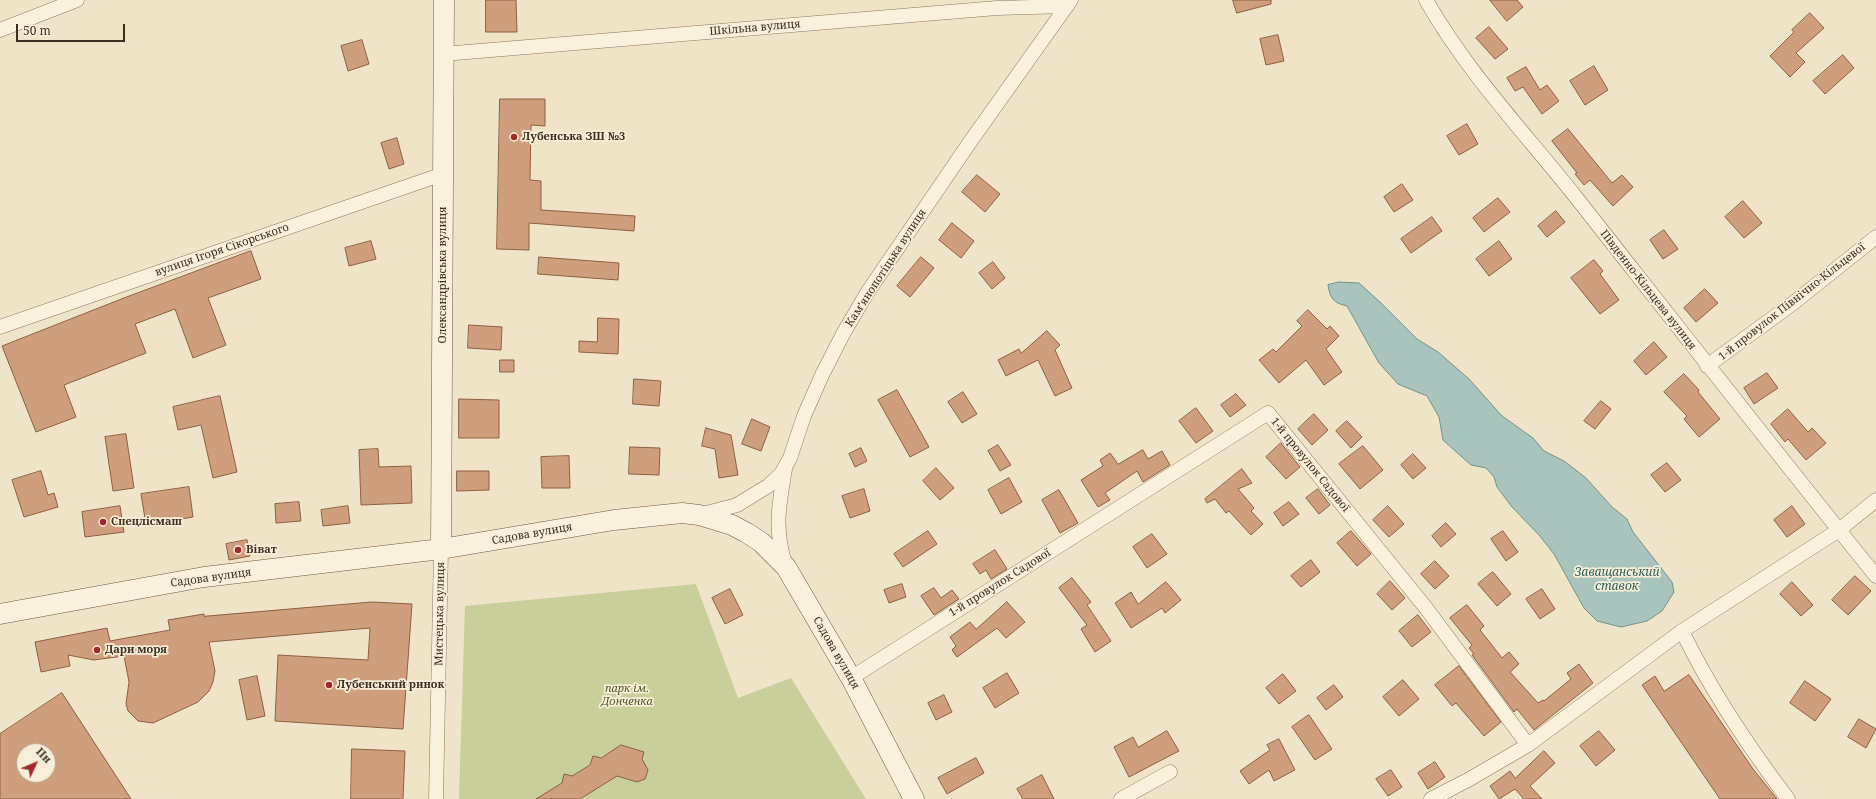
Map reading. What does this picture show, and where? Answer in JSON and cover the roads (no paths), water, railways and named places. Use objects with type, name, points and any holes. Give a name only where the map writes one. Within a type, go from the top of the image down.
[{"type":"main road","name":"Олександрівська вулиця","points":[[441,550],[444,0]]},
{"type":"main road","name":"Садова вулиця","points":[[0,614],[204,577],[441,550],[614,520],[682,513],[699,515],[732,525],[747,532],[761,542],[786,566],[851,678],[914,799]]},
{"type":"street","points":[[0,30],[77,0]]},
{"type":"street","name":"Південно-Кільцева вулиця","points":[[1426,0],[1471,69],[1574,194],[1708,366],[1876,576]]},
{"type":"street","name":"Шкільна вулиця","points":[[443,54],[1069,3]]},
{"type":"street","name":"Камʼянопотіцька вулиця","points":[[699,515],[737,505],[768,486],[781,474],[822,375],[843,334],[867,293],[1069,3]]},
{"type":"street","name":"вулиця Ігоря Сікорського","points":[[0,327],[443,174]]},
{"type":"street","name":"1-й провулок Північно-Кільцевої","points":[[1708,366],[1792,304],[1876,237]]},
{"type":"street","name":"1-й провулок Садової","points":[[851,678],[1268,414],[1426,608],[1528,745]]},
{"type":"street","points":[[786,465],[778,508],[778,528],[780,547],[786,566]]},
{"type":"street","points":[[1432,799],[1528,745],[1682,631],[1839,530],[1876,500]]},
{"type":"street","name":"Мистецька вулиця","points":[[436,799],[441,550]]},
{"type":"street","points":[[1682,631],[1722,705],[1757,759],[1788,799]]},
{"type":"street","points":[[1121,799],[1170,772]]},
{"type":"water","name":"Заващанський ставок","points":[[1339,282],[1359,283],[1417,339],[1438,352],[1469,379],[1502,416],[1533,438],[1544,451],[1564,461],[1586,478],[1612,507],[1627,519],[1633,532],[1672,582],[1674,592],[1662,611],[1647,621],[1621,627],[1597,621],[1584,608],[1554,554],[1539,535],[1512,507],[1497,487],[1494,477],[1486,468],[1471,465],[1443,440],[1439,417],[1427,396],[1398,384],[1379,363],[1347,306],[1338,303],[1331,297],[1328,285]]},
{"type":"place","name":"Лубенська ЗШ №3","points":[[514,137]]},
{"type":"place","name":"Спецлісмаш","points":[[103,522]]},
{"type":"place","name":"Віват","points":[[238,550]]},
{"type":"place","name":"Дари моря","points":[[97,650]]},
{"type":"place","name":"Лубенський ринок","points":[[329,685]]},
{"type":"park label","name":"парк ім. Донченка","points":[[627,695]]}]
